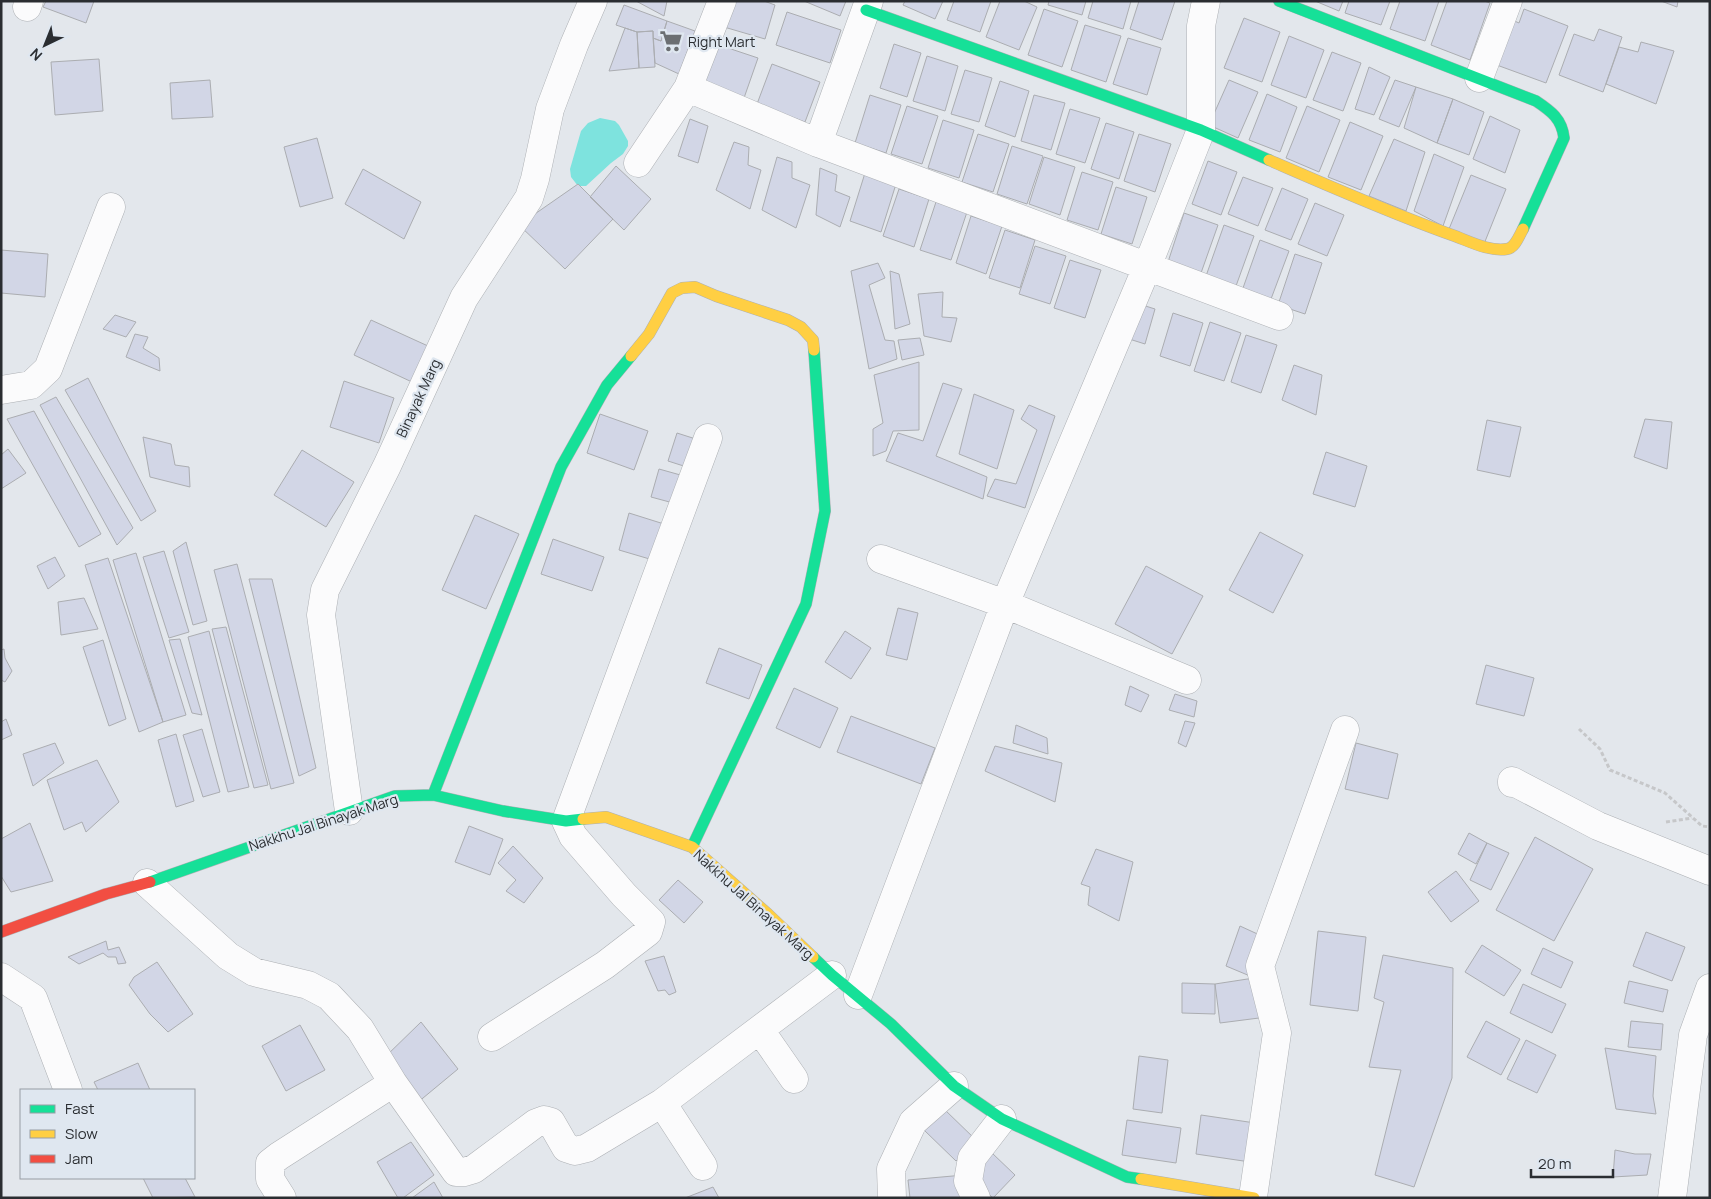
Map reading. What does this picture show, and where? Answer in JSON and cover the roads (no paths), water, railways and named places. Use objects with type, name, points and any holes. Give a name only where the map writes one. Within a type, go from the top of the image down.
[{"type":"street","name":"Binayak Marg","points":[[349,811],[321,615],[325,590],[387,466],[464,298],[529,198],[550,109],[593,1]]},
{"type":"street","points":[[638,163],[688,88],[722,1]]},
{"type":"street","points":[[858,995],[1004,604],[1147,267],[1201,130],[1201,26],[1206,1]]},
{"type":"street","points":[[818,143],[868,5],[1201,130],[1342,192],[1435,229],[1492,249],[1509,249],[1515,244],[1564,138],[1564,128],[1560,120],[1536,101],[1279,1]]},
{"type":"street","points":[[1479,78],[1508,1]]},
{"type":"street","points":[[688,88],[818,143],[1279,316]]},
{"type":"street","points":[[1,390],[30,385],[48,368],[111,208]]},
{"type":"street","points":[[433,795],[561,468],[607,385],[649,334],[672,293],[682,288],[695,287],[788,320],[801,327],[813,340],[825,511],[806,604],[692,847]]},
{"type":"street","points":[[492,1037],[605,965],[648,932],[651,922],[624,895],[573,836],[566,822],[708,438]]},
{"type":"street","points":[[881,559],[1004,604],[1187,680]]},
{"type":"street","points":[[1254,1198],[1277,1033],[1260,966],[1345,730]]},
{"type":"street","points":[[1512,783],[1512,781],[1598,826],[1710,871]]},
{"type":"street","name":"Nakkhu Jal Binayak Marg","points":[[1,932],[106,894],[395,796],[433,795],[503,811],[566,822],[606,817],[692,847],[768,914],[832,975],[891,1024],[954,1086],[1002,1119],[1127,1177],[1254,1198]]},
{"type":"street","points":[[146,882],[228,956],[254,972],[308,984],[329,996],[360,1029],[393,1083],[456,1172],[474,1169],[536,1123],[544,1120],[551,1122],[566,1148],[575,1151],[587,1148],[662,1103],[832,975]]},
{"type":"street","points":[[1,977],[33,998],[68,1089]]},
{"type":"street","points":[[1672,1198],[1693,1035],[1710,988]]},
{"type":"street","points":[[760,1030],[794,1079]]},
{"type":"street","points":[[282,1198],[270,1179],[270,1163],[393,1083]]},
{"type":"street","points":[[892,1198],[891,1169],[913,1122],[954,1086]]},
{"type":"street","points":[[662,1103],[704,1166]]},
{"type":"street","points":[[976,1198],[968,1180],[972,1158],[1002,1119]]},
{"type":"water","points":[[600,118],[615,121],[619,125],[628,141],[628,146],[623,154],[586,186],[578,186],[571,177],[570,169],[581,131],[588,123]]},
{"type":"place","name":"Right Mart","points":[[671,41]]}]
